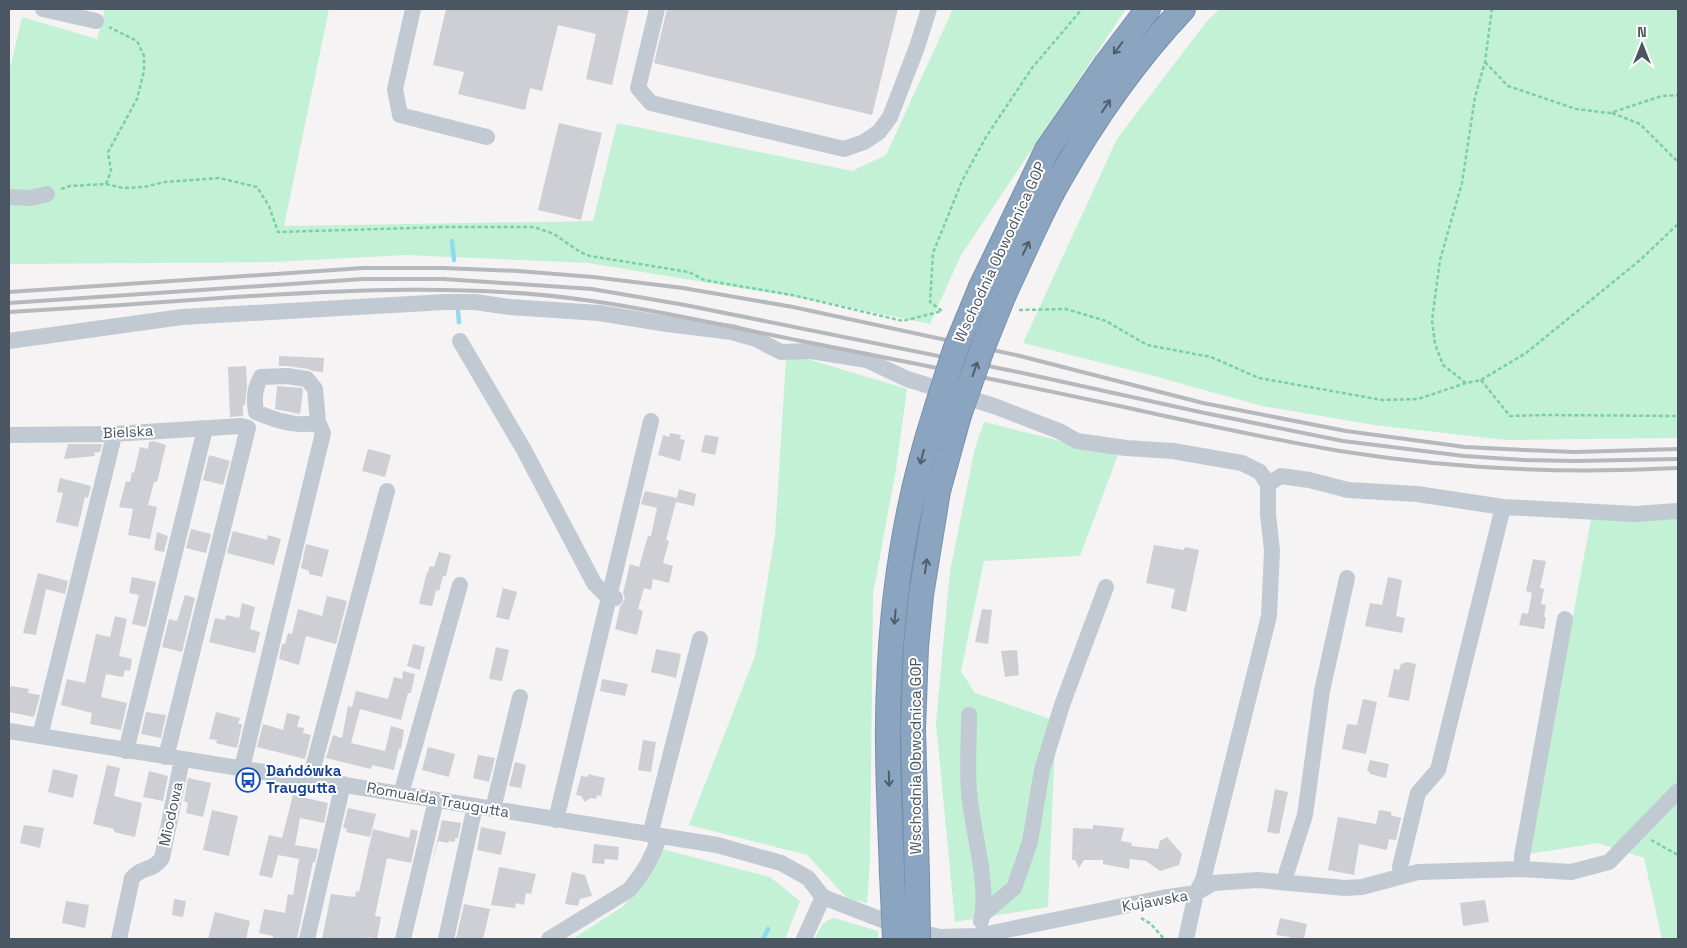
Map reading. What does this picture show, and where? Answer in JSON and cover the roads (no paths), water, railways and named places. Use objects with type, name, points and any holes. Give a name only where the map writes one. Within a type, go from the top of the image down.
[{"type":"highway","name":"Wschodnia Obwodnica GOP","points":[[895,939],[888,742],[889,686],[898,583],[916,481],[925,445],[955,350],[981,287],[1047,150],[1107,63],[1148,9]]},
{"type":"highway","name":"Wschodnia Obwodnica GOP","points":[[918,939],[913,730],[916,646],[921,595],[938,491],[959,415],[982,349],[1011,301],[1057,183],[1086,136],[1132,69],[1164,29],[1183,9]]},
{"type":"street","points":[[43,9],[96,21]]},
{"type":"street","points":[[413,9],[395,90],[400,115],[487,138]]},
{"type":"street","points":[[657,9],[638,88],[651,103],[844,149],[864,142],[879,132],[890,117],[917,47],[929,9]]},
{"type":"street","points":[[9,197],[32,198],[47,194]]},
{"type":"street","points":[[9,342],[182,317],[445,302],[476,302],[510,307],[599,313],[732,332],[756,339],[781,352],[811,351],[867,360],[907,379],[994,406],[1077,441],[1126,448],[1173,451],[1242,463],[1260,472],[1268,484],[1268,514],[1272,550],[1269,616],[1203,880],[1196,893],[1186,939]]},
{"type":"street","points":[[460,341],[524,450],[594,583],[612,598]]},
{"type":"street","points":[[556,820],[612,598],[651,421]]},
{"type":"street","points":[[242,768],[323,434],[318,422]]},
{"type":"street","name":"Bielska","points":[[9,435],[113,434],[242,426],[248,428]]},
{"type":"street","points":[[126,751],[204,433],[203,428]]},
{"type":"street","name":"Miodowa","points":[[119,939],[132,878],[137,872],[156,866],[162,858],[174,758],[248,428]]},
{"type":"street","points":[[40,736],[113,434]]},
{"type":"street","points":[[1268,484],[1281,476],[1309,480],[1348,490],[1417,494],[1503,506],[1635,514],[1678,510]]},
{"type":"street","points":[[310,779],[387,491]]},
{"type":"street","points":[[1401,876],[1400,867],[1418,793],[1438,770],[1503,506]]},
{"type":"street","points":[[1285,882],[1286,871],[1305,816],[1322,692],[1347,578]]},
{"type":"street","points":[[401,794],[460,585]]},
{"type":"street","points":[[983,914],[1014,888],[1030,842],[1042,770],[1062,705],[1106,587]]},
{"type":"street","points":[[1522,869],[1523,847],[1565,619]]},
{"type":"street","points":[[549,939],[629,890],[638,880],[657,844],[654,836],[700,639]]},
{"type":"street","points":[[493,809],[520,697]]},
{"type":"street","points":[[968,715],[968,792],[982,883],[983,914],[977,936]]},
{"type":"street","name":"Romualda Traugutta","points":[[9,731],[556,820],[598,825],[654,836],[717,844],[781,863],[808,878],[823,897]]},
{"type":"street","points":[[307,939],[343,784]]},
{"type":"street","name":"Kujawska","points":[[823,897],[909,930],[940,937],[977,936],[1162,898],[1196,893],[1213,883],[1258,880],[1345,888],[1362,886],[1418,872],[1522,869],[1571,872],[1608,862],[1678,791]]},
{"type":"street","points":[[403,939],[436,800]]},
{"type":"street","points":[[446,939],[475,806]]},
{"type":"street","points":[[804,939],[823,897]]},
{"type":"waterway","points":[[452,241],[454,260]]},
{"type":"waterway","points":[[458,311],[459,322]]},
{"type":"waterway","points":[[763,939],[768,929]]},
{"type":"railway","points":[[9,292],[363,268],[443,268],[593,277],[683,288],[793,307],[1020,356],[1203,403],[1346,431],[1465,447],[1575,452],[1678,449]]},
{"type":"railway","points":[[9,303],[363,279],[443,279],[592,289],[685,305],[1018,372],[1343,441],[1464,456],[1524,460],[1678,459]]},
{"type":"railway","points":[[9,312],[267,295],[360,291],[453,290],[546,295],[670,314],[1259,436],[1340,451],[1466,466],[1551,470],[1678,468]]},
{"type":"place","name":"Dańdówka Traugutta","points":[[248,780]]}]
